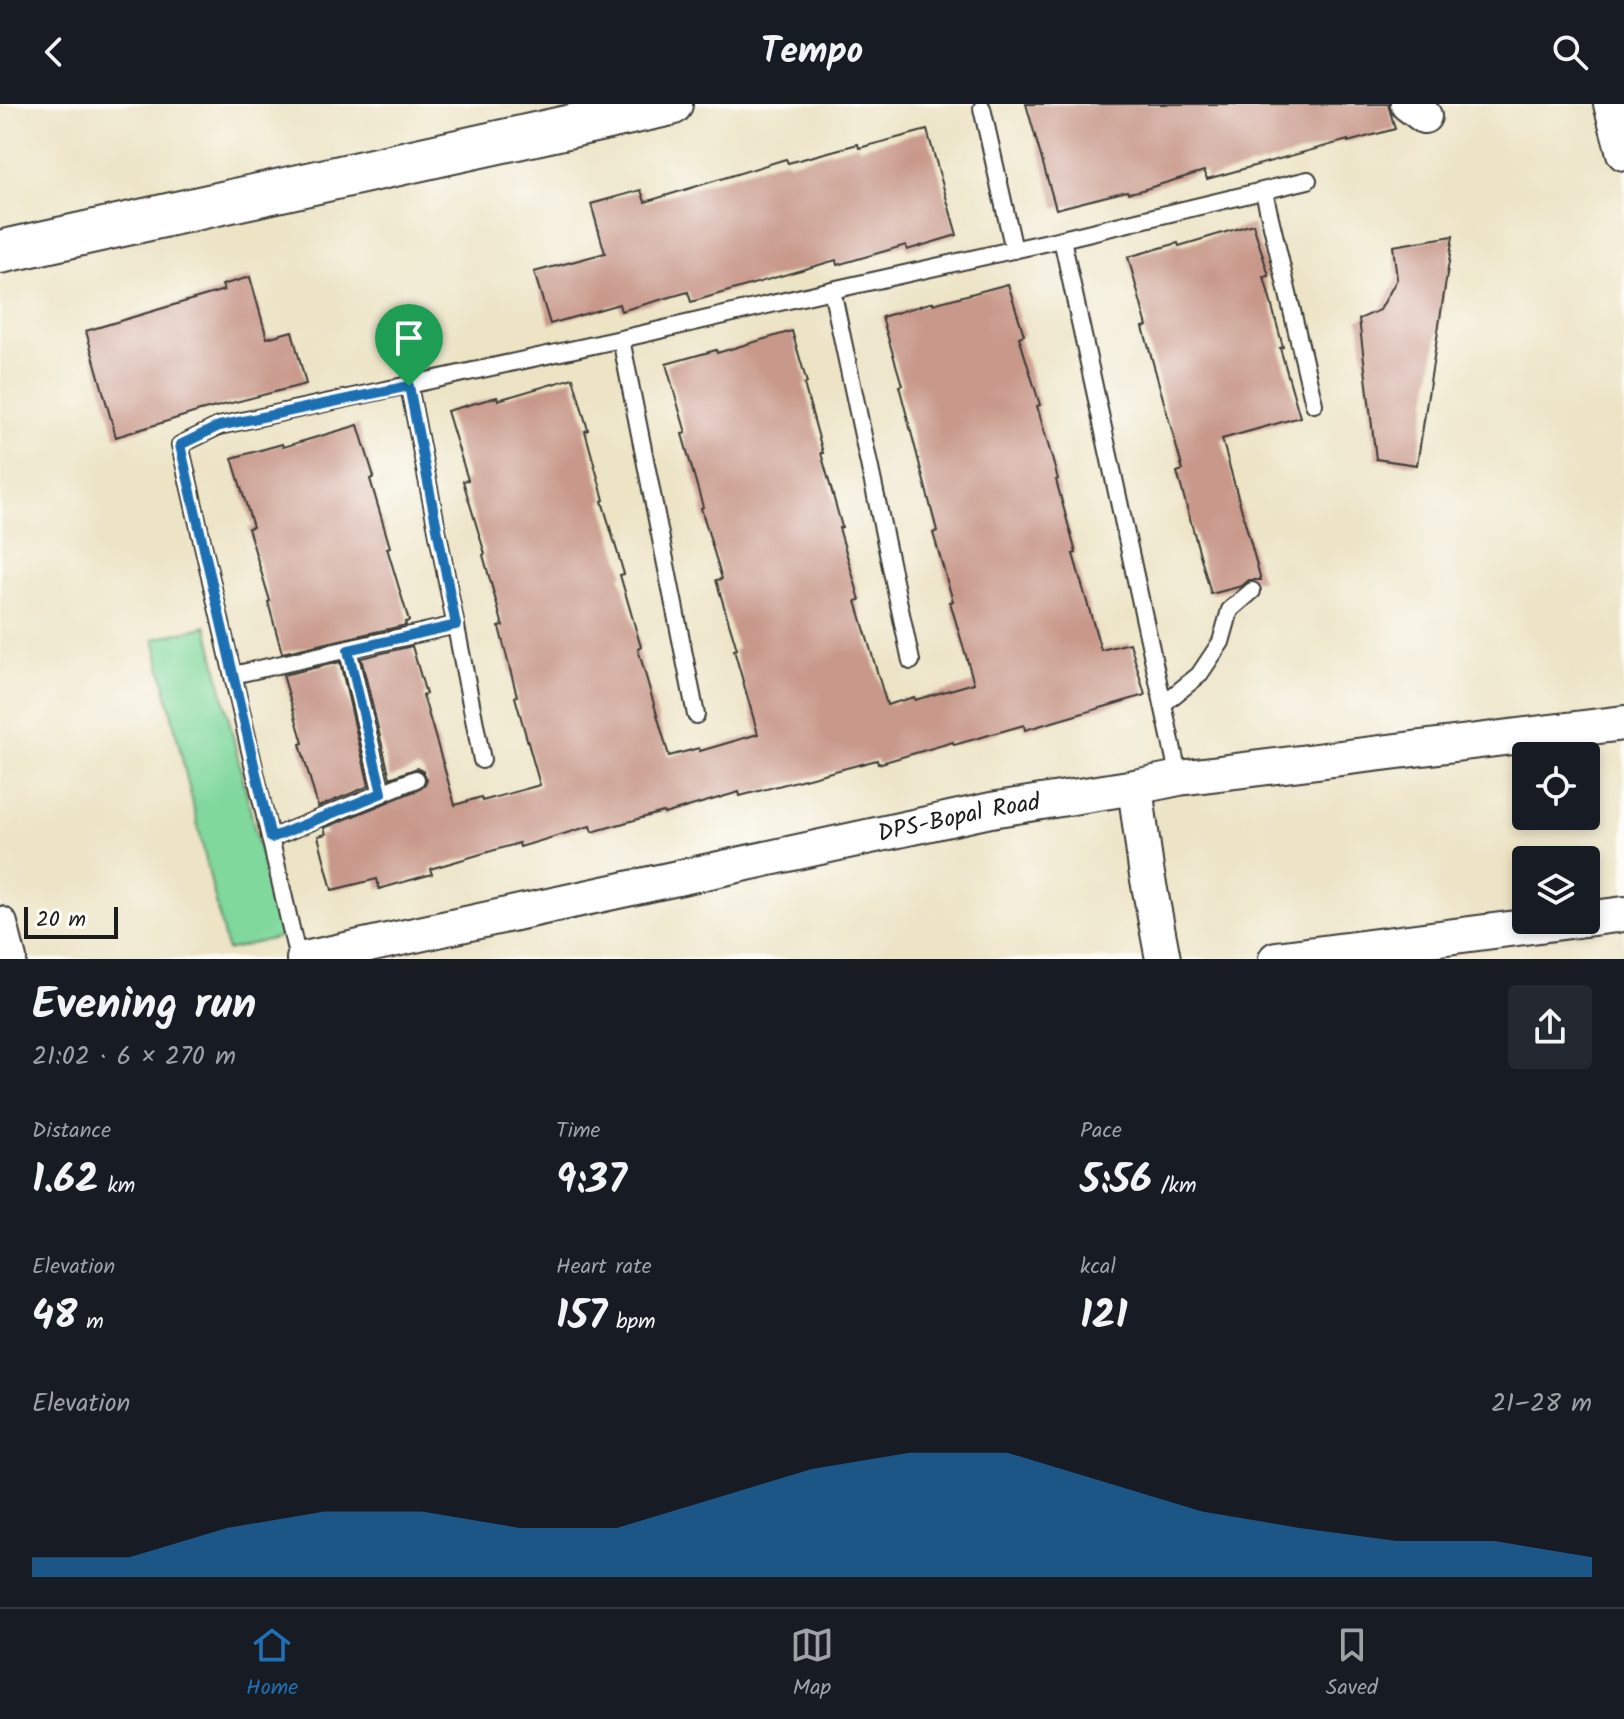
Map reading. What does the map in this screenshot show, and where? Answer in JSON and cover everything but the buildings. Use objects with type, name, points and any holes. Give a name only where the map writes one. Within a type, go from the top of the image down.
[{"type":"street","points":[[0,252],[671,104]]},
{"type":"street","points":[[1611,104],[1624,153]]},
{"type":"street","name":"DPS-Bopal Road","points":[[301,959],[991,810],[1179,778],[1624,723]]},
{"type":"street","points":[[1135,787],[1160,943]]},
{"type":"street","points":[[1600,917],[1624,914]]},
{"type":"street","points":[[0,924],[9,959]]},
{"type":"street","points":[[1276,959],[1512,929]]},
{"type":"lane","points":[[982,108],[1014,250]]},
{"type":"lane","points":[[301,959],[180,445],[219,426],[621,339],[1308,180]]},
{"type":"lane","points":[[1264,192],[1314,404]]},
{"type":"lane","points":[[1062,239],[1179,778]]},
{"type":"lane","points":[[832,290],[911,661]]},
{"type":"lane","points":[[621,339],[696,715]]},
{"type":"lane","points":[[409,386],[482,760]]},
{"type":"lane","points":[[1163,704],[1199,675],[1221,642],[1230,610],[1252,591]]},
{"type":"lane","points":[[233,675],[456,625]]},
{"type":"lane","points":[[348,650],[382,793]]},
{"type":"lane","points":[[271,838],[416,779]]},
{"type":"green space","points":[[207,626],[280,937],[227,950],[154,639]]},
{"type":"route","points":[[409,386],[456,625],[348,650],[382,793],[271,838],[180,445],[219,426],[409,386]]}]
